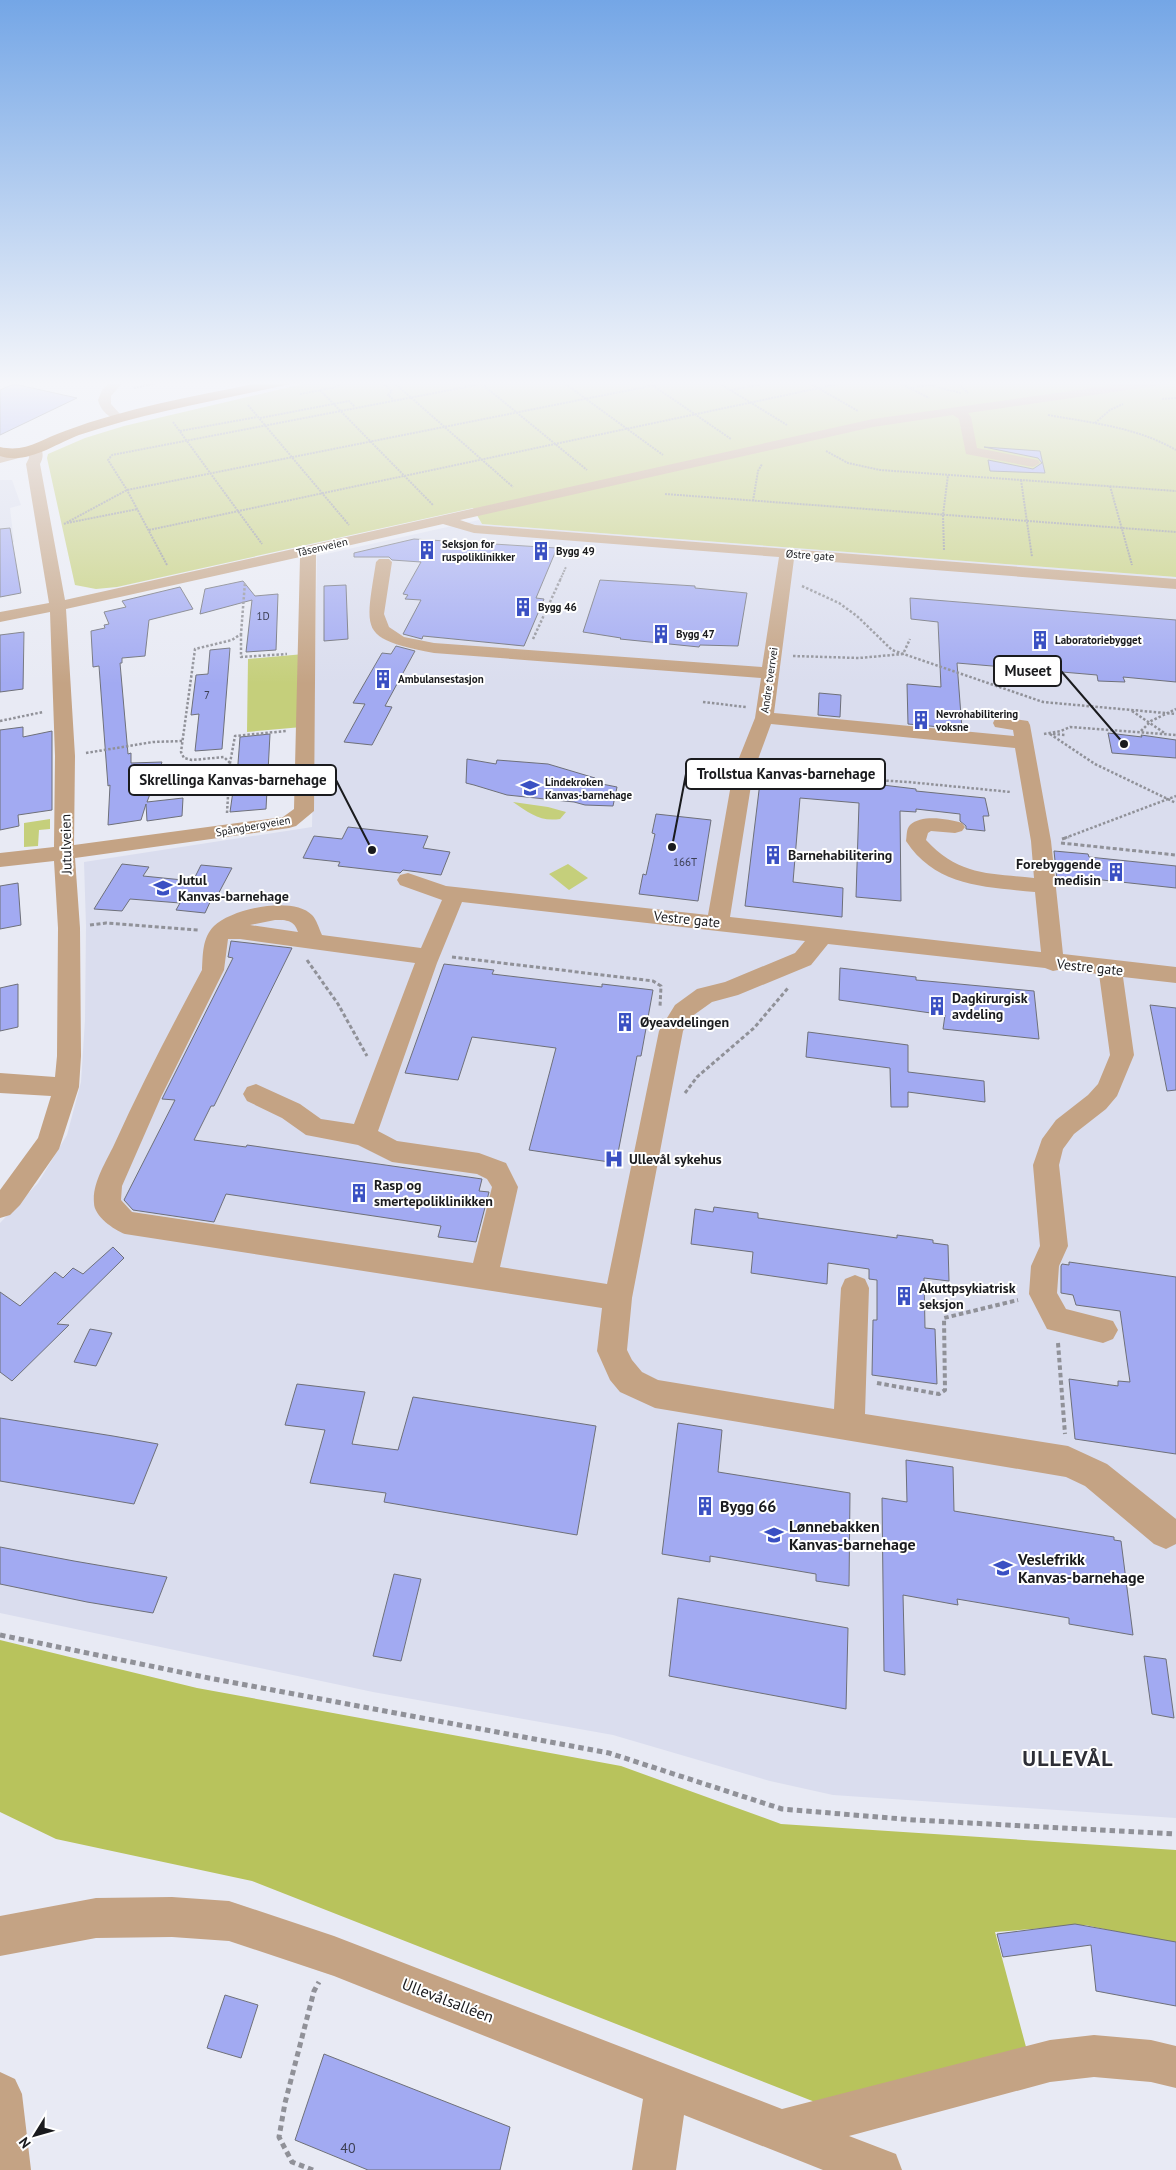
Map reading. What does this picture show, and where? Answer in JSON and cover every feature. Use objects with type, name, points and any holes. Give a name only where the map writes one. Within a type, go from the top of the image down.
[{"type":"street","name":"Jutulveien","points":[[0,1207],[15,1190],[50,1142],[66,1087],[69,1056],[69,928],[64,853],[65,756],[58,607],[39,481]]},
{"type":"street","name":"Tåsenveien","points":[[0,618],[58,607],[616,481]]},
{"type":"street","name":"Østre gate","points":[[445,520],[474,529],[1176,584]]},
{"type":"street","name":"Spångbergveien","points":[[0,860],[289,822],[304,811],[308,550]]},
{"type":"street","name":"Andre tverrvei","points":[[718,922],[743,772],[764,718],[787,553]]},
{"type":"street","points":[[384,562],[376,614],[381,630],[399,640],[434,648],[527,654],[771,664]]},
{"type":"street","points":[[764,718],[1023,737]]},
{"type":"street","points":[[1002,723],[1021,724],[1033,795],[1046,841],[1046,886],[1053,963]]},
{"type":"street","points":[[955,826],[929,825],[918,829],[916,840],[928,855],[947,870],[974,876],[1046,886]]},
{"type":"street","name":"Vestre gate","points":[[408,880],[443,893],[718,922],[1053,963],[1176,975]]},
{"type":"street","points":[[363,1136],[382,1085],[438,957],[455,894]]},
{"type":"street","points":[[438,957],[301,940],[304,919],[284,910],[248,917],[222,932],[215,948],[213,970],[148,1096],[109,1186],[107,1204],[125,1222],[618,1298]]},
{"type":"street","points":[[822,936],[803,959],[730,989],[705,995],[682,1011],[670,1031],[667,1059],[618,1298],[612,1351],[621,1370],[631,1382],[655,1394],[1068,1462],[1096,1475],[1166,1532]]},
{"type":"street","points":[[1103,1330],[1057,1320],[1043,1294],[1045,1266],[1054,1246],[1046,1166],[1051,1146],[1065,1126],[1097,1102],[1108,1089],[1122,1055],[1110,969]]},
{"type":"street","points":[[0,1083],[66,1087]]},
{"type":"street","points":[[256,1094],[291,1111],[315,1128],[363,1136],[392,1151],[479,1164],[497,1172],[505,1187],[484,1278]]},
{"type":"street","points":[[849,1426],[855,1288]]},
{"type":"street","name":"Ullevålsalléen","points":[[0,1936],[96,1918],[182,1918],[229,1921],[334,1956],[880,2170]]},
{"type":"street","points":[[783,2131],[1050,2061],[1094,2056],[1151,2061],[1176,2068]]},
{"type":"street","points":[[654,2170],[667,2086]]},
{"type":"street","points":[[0,2094],[9,2170]]},
{"type":"path","points":[[121,481],[138,509],[166,565],[171,568]]},
{"type":"path","points":[[64,524],[127,490],[170,481]]},
{"type":"path","points":[[216,481],[266,551]]},
{"type":"path","points":[[313,481],[354,531]]},
{"type":"path","points":[[149,530],[374,481]]},
{"type":"path","points":[[410,481],[434,506]]},
{"type":"path","points":[[506,481],[514,488]]},
{"type":"path","points":[[753,501],[756,481]]},
{"type":"path","points":[[944,554],[943,515],[947,481]]},
{"type":"path","points":[[1021,481],[1032,560]]},
{"type":"path","points":[[1040,481],[1176,491]]},
{"type":"path","points":[[1110,486],[1120,528],[1133,568]]},
{"type":"path","points":[[665,494],[1176,532]]},
{"type":"path","points":[[58,525],[138,509]]},
{"type":"path","points":[[246,564],[241,657],[307,653]]},
{"type":"path","points":[[527,654],[566,567]]},
{"type":"path","points":[[800,585],[839,603],[857,616],[892,650],[903,654],[1043,702],[1176,714]]},
{"type":"path","points":[[230,763],[224,757],[192,760],[184,758],[181,752],[195,650],[209,644],[237,639],[241,634]]},
{"type":"path","points":[[903,654],[910,639]]},
{"type":"path","points":[[771,664],[903,654]]},
{"type":"path","points":[[703,702],[747,707]]},
{"type":"path","points":[[0,721],[63,708]]},
{"type":"path","points":[[1131,710],[1166,734]]},
{"type":"path","points":[[1140,732],[1151,722],[1176,710]]},
{"type":"path","points":[[1050,734],[1070,727],[1176,735]]},
{"type":"path","points":[[226,831],[230,763],[235,736],[306,729]]},
{"type":"path","points":[[1050,734],[1066,748],[1103,770],[1176,804]]},
{"type":"path","points":[[1023,737],[1050,734],[1065,735]]},
{"type":"path","points":[[65,756],[154,742],[182,741]]},
{"type":"path","points":[[757,772],[908,782],[1033,795]]},
{"type":"path","points":[[1046,841],[1176,796]]},
{"type":"path","points":[[1046,841],[1176,855]]},
{"type":"path","points":[[69,928],[106,923],[222,932]]},
{"type":"path","points":[[301,940],[301,952],[338,1004],[382,1085]]},
{"type":"path","points":[[438,957],[658,982],[661,986],[659,1004],[661,1010]]},
{"type":"path","points":[[680,1099],[697,1077],[736,1045],[760,1021],[789,989],[786,983]]},
{"type":"path","points":[[851,1379],[939,1394],[946,1390],[944,1318],[1043,1294]]},
{"type":"path","points":[[1057,1320],[1060,1383],[1068,1462]]},
{"type":"path","points":[[0,1636],[610,1754],[782,1809],[914,1820],[1176,1834]]},
{"type":"path","points":[[313,2170],[292,2162],[279,2137],[314,1992],[334,1956]]},
{"type":"shaded area","points":[[0,481],[12,481],[21,505],[10,508],[14,542],[0,544]]},
{"type":"shaded area","name":"Ullevål sykehus","points":[[479,520],[482,524],[1176,577],[1176,1818],[833,1795],[770,1781],[613,1735],[373,1692],[0,1613],[0,1223],[38,1183],[67,1135],[81,1082],[85,1020],[86,926],[84,862],[312,827],[317,556]]},
{"type":"green space","points":[[52,481],[1176,481],[1176,577],[482,524],[473,508],[117,587],[96,589],[75,585]]},
{"type":"green space","points":[[304,654],[302,727],[247,732],[248,659]]},
{"type":"green space","points":[[513,802],[548,807],[566,812],[560,819],[546,819],[530,813]]},
{"type":"green space","points":[[50,819],[50,829],[39,830],[38,846],[24,847],[24,823]]},
{"type":"green space","points":[[568,864],[588,878],[569,890],[549,874]]},
{"type":"green space","points":[[0,1640],[197,1688],[621,1766],[781,1824],[1176,1850],[1176,1944],[1085,1925],[995,1932],[1029,2058],[815,2102],[252,1881],[56,1839],[0,1812]]},
{"type":"building","points":[[10,528],[21,593],[0,597],[0,529]]},
{"type":"building","points":[[414,539],[557,548],[536,598],[544,599],[524,646],[423,636],[422,639],[403,634],[421,600],[405,599],[408,595],[403,594],[421,562],[392,560],[389,557],[354,557],[354,553]]},
{"type":"building","points":[[600,580],[695,586],[695,588],[747,593],[738,646],[700,645],[699,647],[620,639],[583,632]]},
{"type":"building","points":[[243,581],[255,596],[278,594],[276,650],[246,652],[252,600],[200,614],[205,589]]},
{"type":"building","points":[[346,585],[348,639],[324,641],[324,586]]},
{"type":"building","points":[[180,587],[193,609],[149,620],[145,656],[122,658],[122,663],[120,663],[128,754],[131,753],[131,763],[162,762],[147,802],[183,798],[182,816],[147,821],[146,804],[141,820],[108,825],[110,785],[108,786],[99,666],[93,667],[91,631],[105,628],[104,625],[109,624],[104,612],[126,607],[122,601]]},
{"type":"building","name":"Laboratoriebygget","points":[[910,598],[1176,620],[1176,682],[1123,677],[1125,682],[1098,681],[1097,675],[957,663],[962,729],[908,724],[907,684],[941,687],[938,622],[911,619]]},
{"type":"building","points":[[24,632],[23,689],[0,692],[0,635]]},
{"type":"building","name":"Ambulansestasjon","points":[[396,646],[415,651],[385,706],[392,707],[372,745],[344,742],[365,704],[353,703],[382,653],[391,654]]},
{"type":"building","points":[[230,648],[222,749],[195,751],[199,714],[191,715],[196,675],[208,674],[210,650]]},
{"type":"building","points":[[819,693],[841,695],[840,717],[818,715]]},
{"type":"building","points":[[23,727],[23,737],[52,731],[52,810],[18,815],[19,826],[0,830],[0,730]]},
{"type":"building","points":[[1108,733],[1176,740],[1176,758],[1112,753]]},
{"type":"building","points":[[270,734],[266,809],[230,812],[233,791],[236,790],[240,737]]},
{"type":"building","points":[[467,759],[496,764],[497,760],[548,764],[595,778],[592,782],[617,787],[613,806],[585,805],[574,802],[507,795],[466,783]]},
{"type":"building","name":"Barnehabilitering","points":[[761,774],[874,787],[874,784],[916,789],[916,791],[985,798],[989,816],[983,816],[985,831],[966,829],[966,826],[960,821],[960,814],[916,809],[916,812],[900,811],[901,901],[856,897],[859,803],[800,798],[793,882],[843,888],[842,917],[745,906]]},
{"type":"building","points":[[656,814],[711,820],[698,901],[639,894],[643,874],[646,875],[655,834],[652,833]]},
{"type":"building","points":[[348,827],[428,836],[423,848],[450,852],[441,875],[403,870],[400,873],[338,866],[340,862],[303,858],[314,836],[342,839]]},
{"type":"building","name":"Forebyggende medisin","points":[[1054,851],[1088,854],[1089,857],[1176,866],[1176,888],[1093,879],[1093,884],[1057,880]]},
{"type":"building","name":"Jutul Kanvas-barnehage","points":[[122,864],[149,867],[143,876],[193,881],[201,865],[232,868],[215,900],[211,900],[205,913],[176,910],[180,903],[130,899],[122,911],[94,909]]},
{"type":"building","points":[[18,883],[21,925],[0,929],[0,886]]},
{"type":"building","points":[[231,941],[292,948],[214,1106],[211,1106],[194,1140],[246,1147],[247,1145],[482,1179],[479,1191],[489,1192],[476,1242],[438,1237],[441,1226],[226,1194],[214,1222],[133,1210],[124,1200],[175,1100],[162,1099],[233,958],[228,957]]},
{"type":"building","points":[[444,964],[494,970],[492,974],[602,987],[602,984],[653,990],[641,1056],[637,1056],[616,1163],[529,1150],[556,1048],[472,1037],[458,1080],[405,1073]]},
{"type":"building","name":"Dagkirurgisk avdeling","points":[[840,968],[916,977],[916,980],[1034,991],[1039,1039],[943,1029],[945,1015],[839,1000]]},
{"type":"building","points":[[18,984],[18,1027],[0,1031],[0,988]]},
{"type":"building","points":[[1150,1005],[1176,1008],[1176,1090],[1167,1091]]},
{"type":"building","points":[[808,1032],[908,1045],[908,1072],[984,1081],[985,1102],[908,1092],[908,1107],[891,1107],[890,1068],[806,1057]]},
{"type":"building","name":"Akuttpsykiatrisk seksjon","points":[[714,1207],[758,1213],[758,1218],[897,1238],[897,1235],[933,1240],[933,1243],[948,1245],[949,1281],[924,1278],[925,1328],[935,1329],[937,1384],[872,1375],[873,1320],[877,1320],[877,1280],[869,1279],[869,1269],[828,1263],[827,1284],[751,1273],[753,1252],[691,1244],[695,1209],[713,1212]]},
{"type":"building","points":[[113,1247],[124,1258],[57,1324],[69,1325],[12,1381],[0,1372],[0,1292],[20,1306],[55,1272],[63,1278],[73,1268],[83,1274]]},
{"type":"building","points":[[1069,1262],[1176,1277],[1176,1454],[1075,1439],[1069,1379],[1118,1386],[1118,1381],[1130,1382],[1120,1311],[1076,1305],[1073,1295],[1061,1293],[1061,1266],[1062,1264],[1069,1265]]},
{"type":"building","points":[[90,1329],[112,1333],[96,1366],[74,1362]]},
{"type":"building","points":[[297,1384],[365,1392],[352,1444],[398,1450],[413,1397],[596,1426],[577,1535],[384,1502],[386,1493],[310,1483],[325,1430],[285,1425]]},
{"type":"building","points":[[0,1418],[158,1444],[134,1504],[0,1481]]},
{"type":"building","name":"Bygg 66","points":[[678,1423],[722,1430],[718,1472],[850,1493],[849,1586],[816,1581],[816,1574],[710,1556],[710,1562],[662,1554]]},
{"type":"building","points":[[906,1460],[953,1467],[954,1511],[1114,1537],[1114,1540],[1121,1541],[1133,1635],[1069,1624],[1069,1618],[957,1599],[958,1605],[903,1595],[905,1675],[884,1671],[882,1498],[907,1502]]},
{"type":"building","points":[[0,1547],[167,1577],[153,1613],[87,1602],[0,1584]]},
{"type":"building","points":[[394,1574],[421,1579],[401,1661],[373,1656]]},
{"type":"building","points":[[678,1598],[848,1628],[846,1709],[669,1676]]},
{"type":"building","points":[[1144,1656],[1166,1659],[1174,1718],[1152,1714]]},
{"type":"building","points":[[1075,1924],[1176,1942],[1176,2006],[1096,1991],[1091,1945],[1003,1957],[997,1934]]},
{"type":"building","points":[[225,1995],[258,2005],[241,2058],[207,2048]]},
{"type":"building","points":[[324,2054],[510,2127],[500,2170],[368,2170],[295,2140]]},
{"type":"place","name":"Seksjon for ruspoliklinikker","points":[[427,550]]},
{"type":"place","name":"Bygg 49","points":[[541,551]]},
{"type":"place","name":"Bygg 46","points":[[523,607]]},
{"type":"place","name":"Bygg 47","points":[[661,634]]},
{"type":"place","name":"Laboratoriebygget","points":[[1040,640]]},
{"type":"place","name":"Ambulansestasjon","points":[[383,679]]},
{"type":"place","name":"Nevrohabilitering voksne","points":[[921,720]]},
{"type":"place","name":"Museet","points":[[1124,744]]},
{"type":"place","name":"Lindekroken Kanvas-barnehage","points":[[530,788]]},
{"type":"place","name":"Trollstua Kanvas-barnehage","points":[[672,847]]},
{"type":"place","name":"Skrellinga Kanvas-barnehage","points":[[372,850]]},
{"type":"place","name":"Barnehabilitering","points":[[773,855]]},
{"type":"place","name":"Forebyggende medisin","points":[[1116,872]]},
{"type":"place","name":"Jutul Kanvas-barnehage","points":[[163,888]]},
{"type":"place","name":"Dagkirurgisk avdeling","points":[[937,1006]]},
{"type":"place","name":"Øyeavdelingen","points":[[625,1022]]},
{"type":"place","name":"Ullevål sykehus","points":[[614,1159]]},
{"type":"place","name":"Rasp og smertepoliklinikken","points":[[359,1193]]},
{"type":"place","name":"Akuttpsykiatrisk seksjon","points":[[904,1296]]},
{"type":"place","name":"Bygg 66","points":[[705,1506]]},
{"type":"place","name":"Lønnebakken Kanvas-barnehage","points":[[774,1535]]},
{"type":"place","name":"Veslefrikk Kanvas-barnehage","points":[[1003,1568]]},
{"type":"district","name":"ULLEVÅL","points":[[1068,1758]]}]
